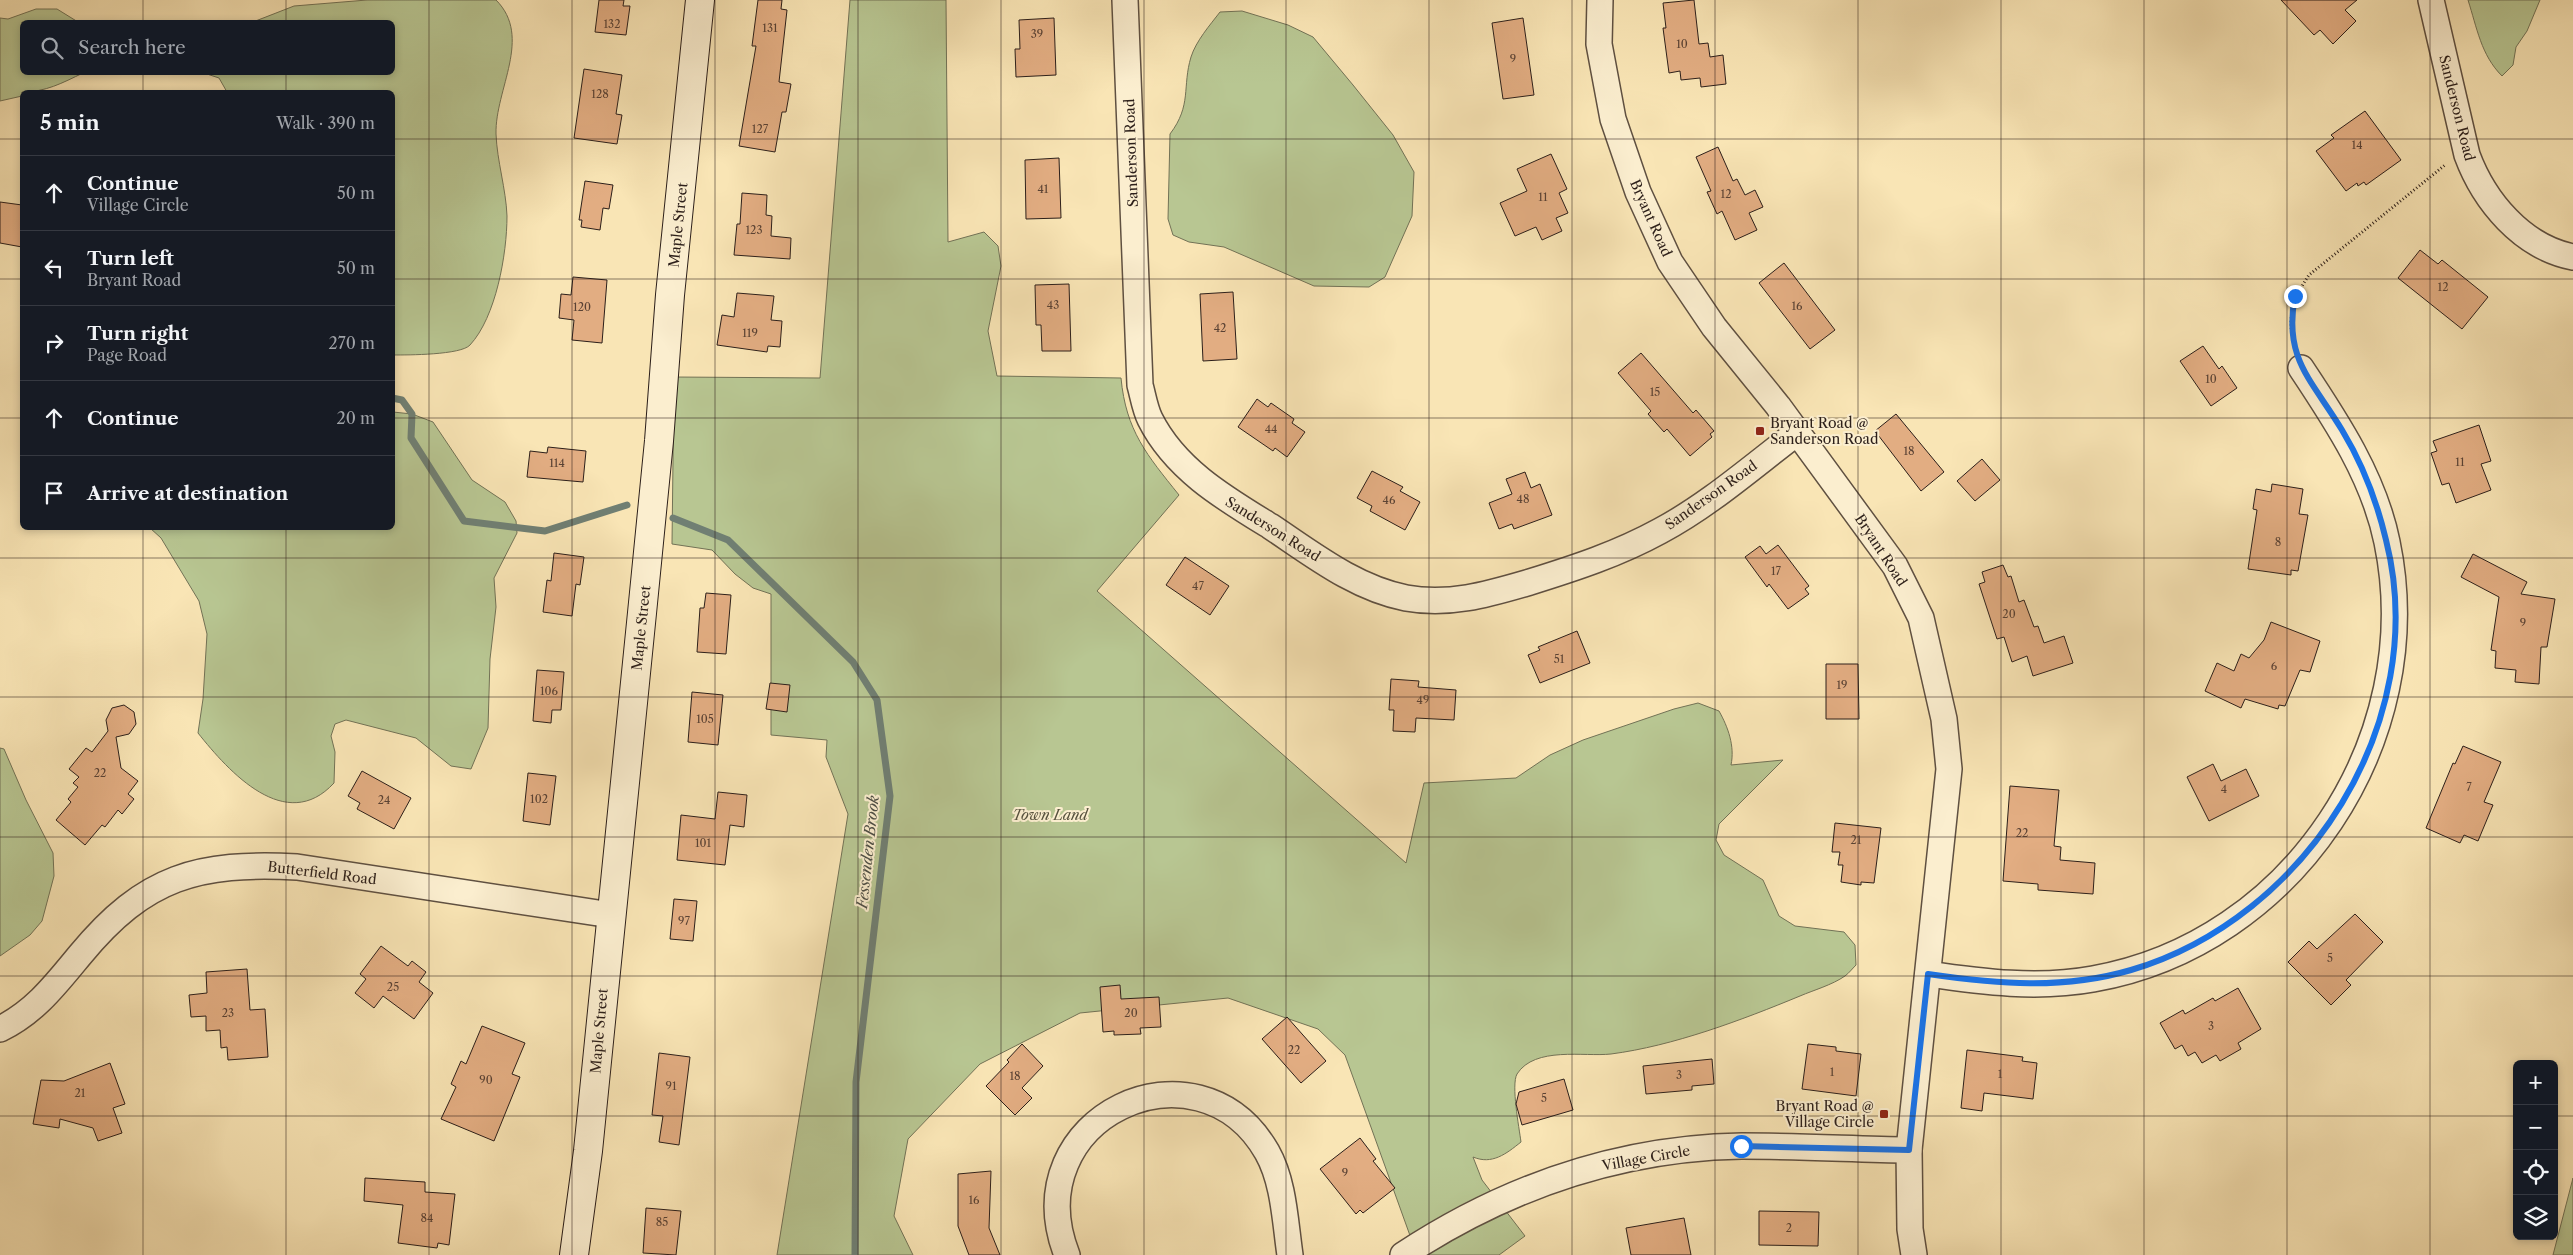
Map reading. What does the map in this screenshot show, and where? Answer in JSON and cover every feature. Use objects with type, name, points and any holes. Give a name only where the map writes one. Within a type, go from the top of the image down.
[{"type":"main road","name":"Maple Street","points":[[574,1255],[588,1151],[658,451],[670,295],[700,0]]},
{"type":"street","name":"Sanderson Road","points":[[1125,0],[1140,385],[1149,418],[1163,442],[1179,460],[1218,494],[1353,580],[1406,598],[1460,600],[1497,592],[1590,563],[1625,549],[1692,512],[1798,432]]},
{"type":"street","name":"Bryant Road","points":[[1600,0],[1600,44],[1613,120],[1642,201],[1670,262],[1714,327],[1798,432],[1895,566],[1921,618],[1944,719],[1950,769],[1909,1150],[1910,1229],[1914,1255]]},
{"type":"street","name":"Sanderson Road","points":[[2431,0],[2467,155],[2474,173],[2498,211],[2531,239],[2551,250],[2573,257]]},
{"type":"street","points":[[1928,974],[2018,985],[2056,984],[2094,979],[2132,970],[2168,957],[2203,940],[2235,920],[2266,896],[2293,869],[2340,808],[2374,739],[2384,701],[2393,640],[2393,583],[2387,542],[2377,508],[2361,468],[2343,432],[2301,368]]},
{"type":"street","name":"Butterfield Road","points":[[0,1029],[23,1016],[48,995],[94,937],[129,904],[164,884],[213,869],[248,865],[297,867],[611,915]]},
{"type":"street","points":[[1067,1255],[1060,1236],[1056,1212],[1058,1186],[1065,1162],[1078,1141],[1095,1122],[1116,1108],[1139,1099],[1164,1095],[1189,1096],[1213,1104],[1235,1116],[1253,1133],[1267,1152],[1276,1174],[1283,1204],[1290,1255]]},
{"type":"street","name":"Village Circle","points":[[1403,1255],[1474,1211],[1512,1195],[1590,1168],[1626,1159],[1701,1149],[1741,1146],[1909,1150]]},
{"type":"path","points":[[2301,368],[2292,337],[2291,318],[2295,296],[2309,275],[2442,167],[2467,155]]},
{"type":"green space","points":[[367,0],[496,0],[507,15],[511,30],[512,47],[510,64],[497,117],[496,134],[507,216],[505,248],[498,284],[487,318],[479,333],[470,345],[465,348],[434,354],[395,355],[395,90],[226,90],[219,78],[210,75],[395,75],[395,20],[258,20],[294,6]]},
{"type":"green space","name":"Town Land","points":[[850,0],[946,0],[948,242],[984,232],[998,246],[1001,266],[988,331],[997,376],[1121,378],[1124,397],[1133,428],[1148,454],[1179,495],[1097,591],[1406,863],[1424,783],[1516,778],[1550,755],[1583,740],[1674,709],[1698,703],[1719,711],[1730,737],[1731,765],[1783,760],[1719,824],[1716,840],[1724,855],[1763,880],[1779,916],[1795,926],[1844,932],[1855,945],[1856,965],[1845,976],[1829,985],[1707,1031],[1635,1050],[1600,1055],[1548,1056],[1535,1059],[1525,1065],[1515,1079],[1516,1106],[1521,1142],[1493,1159],[1486,1160],[1473,1157],[1482,1180],[1525,1236],[1499,1255],[1417,1255],[1345,1055],[1318,1029],[1228,998],[1080,1013],[980,1064],[908,1139],[894,1216],[913,1255],[777,1255],[848,814],[826,757],[827,740],[771,735],[771,594],[753,588],[735,574],[712,550],[672,544],[674,377],[820,378]]},
{"type":"green space","points":[[2468,0],[2540,0],[2527,31],[2516,47],[2513,65],[2502,76],[2484,50]]},
{"type":"green space","points":[[36,9],[57,9],[75,20],[20,20],[20,75],[79,75],[54,86],[39,90],[20,90],[20,96],[0,101],[0,18],[8,19]]},
{"type":"green space","points":[[1242,11],[1288,25],[1313,37],[1393,135],[1414,172],[1412,216],[1385,277],[1369,287],[1314,286],[1224,247],[1189,242],[1173,235],[1168,219],[1170,134],[1177,124],[1184,105],[1191,57],[1200,39],[1220,12]]},
{"type":"green space","points":[[395,412],[412,414],[433,422],[472,480],[505,502],[516,521],[517,533],[494,578],[496,607],[490,659],[488,728],[471,769],[451,766],[416,738],[346,720],[335,724],[331,736],[335,752],[334,783],[316,797],[297,803],[278,800],[260,792],[242,780],[198,733],[203,699],[207,634],[199,601],[161,538],[152,530],[395,530]]},
{"type":"green space","points":[[0,748],[4,749],[26,800],[53,853],[54,876],[42,921],[30,935],[0,956]]},
{"type":"green space","points":[[2573,1178],[2573,1255],[2553,1255]]},
{"type":"building","points":[[599,0],[624,0],[623,6],[630,6],[626,35],[595,32]]},
{"type":"building","points":[[758,0],[782,0],[781,9],[787,10],[779,82],[791,84],[786,112],[782,112],[775,152],[739,146],[756,46],[752,46]]},
{"type":"building","points":[[1694,0],[1699,44],[1708,43],[1710,57],[1723,55],[1726,84],[1701,87],[1700,78],[1681,80],[1680,71],[1669,73],[1663,28],[1666,28],[1663,3]]},
{"type":"building","points":[[2281,0],[2357,0],[2345,10],[2356,21],[2333,44],[2320,30],[2314,35]]},
{"type":"building","points":[[1054,18],[1056,75],[1016,77],[1015,49],[1020,49],[1019,20]]},
{"type":"building","points":[[1523,18],[1534,95],[1503,99],[1492,23]]},
{"type":"building","points":[[584,69],[622,75],[616,114],[622,115],[617,144],[574,138]]},
{"type":"building","points":[[2365,111],[2401,160],[2366,185],[2364,182],[2358,186],[2357,183],[2346,191],[2316,151],[2334,138],[2331,135]]},
{"type":"building","points":[[1718,147],[1733,181],[1737,179],[1745,195],[1755,190],[1763,207],[1749,213],[1757,230],[1735,240],[1722,211],[1717,214],[1707,192],[1711,191],[1696,157]]},
{"type":"building","points":[[1551,154],[1567,189],[1559,193],[1568,213],[1556,218],[1562,231],[1542,240],[1536,227],[1515,236],[1500,203],[1527,191],[1517,169]]},
{"type":"building","points":[[1059,158],[1061,218],[1026,219],[1025,160]]},
{"type":"building","points":[[585,181],[613,185],[609,209],[603,208],[600,230],[581,227],[582,220],[579,220]]},
{"type":"building","points":[[742,193],[767,195],[766,215],[772,216],[771,236],[791,238],[790,259],[734,255],[737,224],[740,224]]},
{"type":"building","points":[[0,202],[20,205],[20,247],[0,243]]},
{"type":"building","points":[[2420,250],[2438,264],[2442,260],[2488,297],[2462,329],[2398,278]]},
{"type":"building","points":[[1784,263],[1835,330],[1810,349],[1759,283]]},
{"type":"building","points":[[573,277],[607,280],[602,343],[572,340],[574,320],[559,318],[561,294],[571,295]]},
{"type":"building","points":[[1069,284],[1071,351],[1042,351],[1041,325],[1036,325],[1035,285]]},
{"type":"building","points":[[1233,292],[1237,359],[1203,361],[1200,294]]},
{"type":"building","points":[[737,293],[774,296],[771,320],[782,321],[780,347],[768,346],[767,352],[717,345],[722,315],[734,317]]},
{"type":"building","points":[[2203,346],[2219,369],[2222,366],[2237,388],[2211,406],[2180,361]]},
{"type":"building","points":[[1641,353],[1693,413],[1696,410],[1714,431],[1710,434],[1712,437],[1690,456],[1667,429],[1664,432],[1648,414],[1651,411],[1618,373]]},
{"type":"building","points":[[1257,399],[1268,407],[1271,403],[1294,419],[1292,423],[1305,432],[1287,457],[1275,448],[1273,451],[1238,427]]},
{"type":"building","points":[[1896,414],[1944,472],[1921,491],[1875,431]]},
{"type":"building","points":[[2479,425],[2491,461],[2481,464],[2491,490],[2456,503],[2449,483],[2442,485],[2431,453],[2437,451],[2433,441]]},
{"type":"building","points":[[548,447],[586,451],[583,482],[527,477],[530,451],[547,453]]},
{"type":"building","points":[[1982,459],[2000,480],[1975,501],[1957,481]]},
{"type":"building","points":[[1372,471],[1403,487],[1400,491],[1420,502],[1405,530],[1370,511],[1372,506],[1357,498]]},
{"type":"building","points":[[1525,472],[1531,488],[1540,484],[1552,515],[1514,529],[1512,524],[1499,529],[1489,503],[1512,494],[1506,479]]},
{"type":"building","points":[[2272,484],[2303,489],[2299,514],[2308,515],[2298,571],[2291,570],[2291,575],[2248,569],[2257,510],[2253,509],[2256,489],[2271,492]]},
{"type":"building","points":[[1778,545],[1809,586],[1805,589],[1809,594],[1788,609],[1769,584],[1767,587],[1745,557],[1760,546],[1766,554]]},
{"type":"building","points":[[554,553],[584,557],[580,585],[576,584],[572,616],[543,612],[547,580],[551,581]]},
{"type":"building","points":[[2473,554],[2527,582],[2521,594],[2555,599],[2547,647],[2541,647],[2539,684],[2515,682],[2516,670],[2495,668],[2496,651],[2491,650],[2499,597],[2461,577]]},
{"type":"building","points":[[1185,557],[1229,586],[1210,615],[1166,585]]},
{"type":"building","points":[[2003,565],[2008,577],[2011,576],[2019,602],[2024,600],[2034,627],[2038,626],[2044,643],[2064,636],[2073,663],[2033,676],[2027,656],[2012,662],[2004,637],[1997,639],[1979,584],[1985,582],[1982,572]]},
{"type":"building","points":[[706,593],[731,595],[726,654],[697,652],[700,608],[704,608]]},
{"type":"building","points":[[2271,622],[2320,641],[2310,672],[2300,670],[2285,706],[2279,705],[2278,709],[2245,699],[2241,708],[2205,691],[2217,663],[2234,671],[2241,654],[2249,658],[2264,640]]},
{"type":"building","points":[[1577,631],[1590,663],[1540,683],[1528,655],[1540,650],[1538,647]]},
{"type":"building","points":[[1826,664],[1858,664],[1859,719],[1826,719]]},
{"type":"building","points":[[537,670],[564,672],[561,710],[552,710],[551,723],[533,721]]},
{"type":"building","points":[[1391,679],[1419,681],[1418,687],[1456,690],[1454,720],[1416,718],[1415,732],[1393,731],[1394,710],[1389,710]]},
{"type":"building","points":[[770,683],[790,685],[787,712],[766,709]]},
{"type":"building","points":[[692,692],[723,695],[718,745],[688,742]]},
{"type":"building","points":[[124,705],[134,712],[136,724],[129,734],[116,737],[121,768],[138,781],[128,794],[134,799],[122,814],[118,810],[105,827],[102,825],[85,845],[56,820],[71,802],[68,799],[78,787],[73,783],[79,777],[69,769],[86,748],[92,752],[108,731],[106,720],[112,708]]},
{"type":"building","points":[[2463,746],[2501,762],[2484,802],[2493,805],[2478,841],[2464,835],[2460,843],[2426,828],[2453,763],[2455,764]]},
{"type":"building","points":[[2213,764],[2221,781],[2246,769],[2259,796],[2209,821],[2187,777]]},
{"type":"building","points":[[362,771],[411,798],[394,829],[357,809],[360,803],[348,796]]},
{"type":"building","points":[[528,773],[556,776],[550,825],[523,821]]},
{"type":"building","points":[[2010,786],[2059,790],[2054,846],[2061,847],[2060,860],[2095,863],[2093,894],[2038,890],[2038,884],[2003,881]]},
{"type":"building","points":[[718,792],[747,795],[744,827],[730,825],[725,865],[677,860],[681,815],[715,819]]},
{"type":"building","points":[[1835,823],[1881,828],[1874,883],[1861,882],[1861,885],[1841,882],[1843,865],[1838,865],[1840,852],[1832,852]]},
{"type":"building","points":[[674,899],[697,901],[693,941],[670,939]]},
{"type":"building","points":[[2355,914],[2383,942],[2346,980],[2351,985],[2331,1005],[2288,962],[2309,941],[2317,949]]},
{"type":"building","points":[[381,946],[408,966],[412,961],[426,972],[419,982],[433,993],[414,1019],[383,996],[374,1008],[355,993],[366,979],[360,974]]},
{"type":"building","points":[[247,969],[250,1010],[265,1009],[268,1057],[228,1060],[227,1047],[221,1048],[220,1030],[206,1031],[206,1016],[191,1017],[189,995],[207,993],[206,972]]},
{"type":"building","points":[[1120,985],[1121,999],[1159,997],[1161,1027],[1140,1028],[1141,1034],[1114,1035],[1114,1031],[1103,1032],[1100,987]]},
{"type":"building","points":[[2238,988],[2261,1029],[2238,1043],[2241,1049],[2220,1061],[2216,1055],[2202,1063],[2195,1052],[2188,1056],[2182,1045],[2175,1049],[2160,1023],[2183,1010],[2185,1014],[2213,998],[2215,1001]]},
{"type":"building","points":[[1287,1017],[1326,1061],[1301,1083],[1262,1039]]},
{"type":"building","points":[[482,1026],[525,1043],[512,1074],[520,1077],[494,1141],[441,1119],[456,1087],[451,1084],[461,1061],[466,1064]]},
{"type":"building","points":[[1022,1044],[1043,1066],[1022,1088],[1032,1098],[1015,1115],[986,1086],[1009,1062],[1007,1060]]},
{"type":"building","points":[[1808,1044],[1836,1047],[1836,1051],[1861,1054],[1856,1096],[1802,1089]]},
{"type":"building","points":[[1967,1050],[2023,1057],[2022,1061],[2037,1063],[2033,1099],[1984,1093],[1982,1111],[1961,1108]]},
{"type":"building","points":[[659,1053],[690,1057],[679,1145],[659,1142],[663,1116],[652,1115]]},
{"type":"building","points":[[1712,1059],[1714,1084],[1692,1086],[1692,1090],[1646,1094],[1643,1066]]},
{"type":"building","points":[[110,1063],[125,1104],[113,1108],[122,1133],[98,1141],[93,1128],[60,1119],[59,1128],[33,1124],[41,1080],[64,1081]]},
{"type":"building","points":[[1564,1079],[1573,1110],[1522,1125],[1516,1104],[1519,1092]]},
{"type":"building","points":[[1360,1138],[1376,1159],[1373,1161],[1395,1188],[1363,1213],[1360,1210],[1356,1214],[1320,1169]]},
{"type":"building","points":[[991,1171],[989,1228],[1000,1255],[969,1255],[958,1226],[958,1174]]},
{"type":"building","points":[[365,1178],[425,1182],[425,1192],[455,1194],[449,1245],[438,1243],[437,1248],[398,1243],[403,1205],[364,1201]]},
{"type":"building","points":[[646,1208],[681,1211],[676,1255],[643,1253]]},
{"type":"building","points":[[1759,1211],[1819,1212],[1818,1246],[1759,1245]]},
{"type":"building","points":[[1684,1218],[1691,1255],[1631,1255],[1626,1228]]},
{"type":"waterway","name":"Fessenden Brook","points":[[395,399],[402,400],[412,414],[411,438],[464,521],[545,531],[627,505]]},
{"type":"waterway","name":"Fessenden Brook","points":[[673,518],[728,540],[853,662],[877,700],[890,796],[856,1082],[855,1255]]},
{"type":"place","name":"Bryant Road @ Sanderson Road","points":[[1760,431]]},
{"type":"place","name":"Bryant Road @ Village Circle","points":[[1884,1114]]},
{"type":"route","points":[[1741,1146],[1909,1150],[1928,974],[1979,982],[2018,985],[2056,984],[2094,979],[2132,970],[2168,957],[2203,940],[2235,920],[2266,896],[2293,869],[2340,808],[2359,773],[2374,739],[2384,701],[2392,660],[2395,620],[2393,583],[2387,542],[2377,508],[2361,468],[2343,432],[2301,368],[2292,337],[2291,318],[2295,296]]}]
